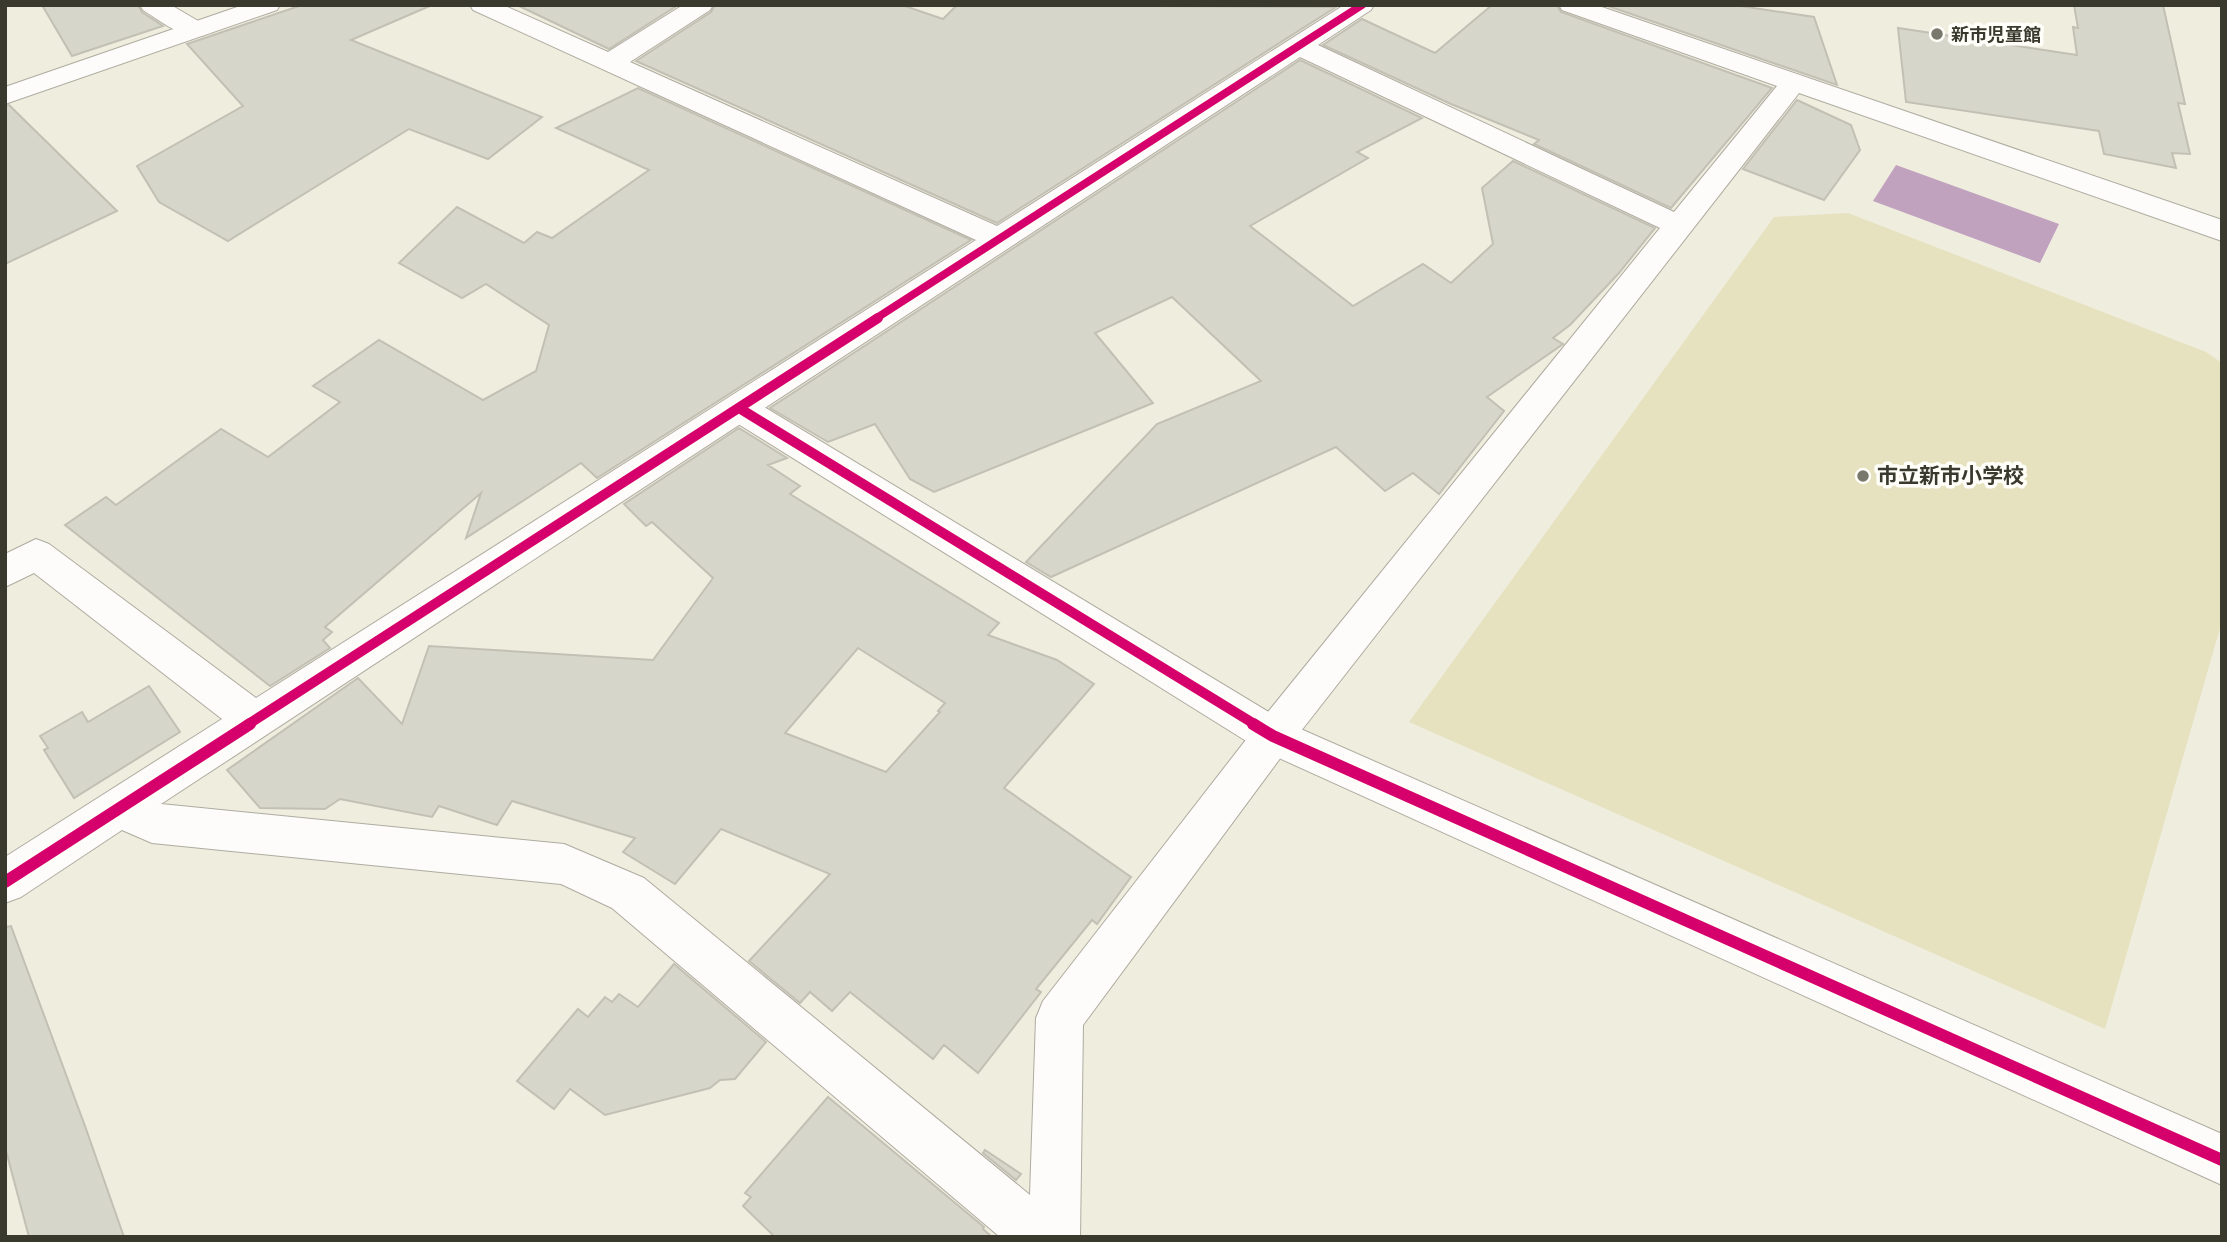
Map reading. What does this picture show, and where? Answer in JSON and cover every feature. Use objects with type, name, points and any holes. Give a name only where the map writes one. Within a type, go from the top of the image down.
[{"type":"street","points":[[152,5],[195,30]]},
{"type":"street","points":[[5,96],[268,5]]},
{"type":"street","points":[[482,5],[1000,239]]},
{"type":"street","points":[[608,64],[701,5]]},
{"type":"street","points":[[5,882],[1362,5]]},
{"type":"street","points":[[1571,5],[2222,231]]},
{"type":"street","points":[[1299,46],[1679,226]]},
{"type":"street","points":[[1054,1237],[1060,1018],[1273,736],[1793,84]]},
{"type":"street","points":[[739,408],[1273,736],[2222,1160]]},
{"type":"street","points":[[5,572],[36,554],[254,720]]},
{"type":"street","points":[[118,808],[152,823],[564,864],[628,893],[1040,1237]]},
{"type":"shaded area","points":[[1896,165],[2059,224],[2040,263],[1873,201]]},
{"type":"shaded area","name":"市立新市小学校","points":[[1848,213],[2206,352],[2222,363],[2222,621],[2105,1029],[1409,722],[1774,217]]},
{"type":"building","points":[[42,5],[138,5],[142,12],[163,26],[72,56]]},
{"type":"building","points":[[302,5],[432,5],[351,40],[542,117],[488,159],[409,129],[228,241],[159,202],[137,166],[243,106],[187,44]]},
{"type":"building","points":[[517,5],[678,5],[609,49]]},
{"type":"building","points":[[715,5],[902,5],[943,19],[957,5],[1336,7],[997,223],[636,61],[711,12]]},
{"type":"building","points":[[1492,5],[1557,5],[1561,12],[1772,88],[1671,208],[1534,144],[1539,140],[1451,104],[1323,45],[1362,19],[1435,53]]},
{"type":"building","points":[[1605,5],[1734,5],[1814,17],[1837,85]]},
{"type":"building","points":[[2074,5],[2163,5],[2185,104],[2178,103],[2190,154],[2172,153],[2176,168],[2104,154],[2099,131],[1906,102],[1898,28],[2077,55],[2073,27],[2078,28]]},
{"type":"building","points":[[1300,60],[1422,118],[1357,152],[1368,158],[1250,226],[1353,306],[1423,264],[1451,283],[1493,244],[1482,188],[1513,161],[1655,228],[1619,273],[1570,325],[1553,338],[1563,344],[1487,397],[1504,411],[1439,494],[1413,473],[1385,491],[1336,447],[1051,577],[1026,562],[1157,424],[1261,381],[1172,297],[1095,333],[1153,403],[934,492],[910,479],[875,424],[828,442],[770,408]]},
{"type":"building","points":[[638,88],[971,240],[597,478],[581,463],[466,538],[481,493],[325,627],[332,632],[323,640],[330,648],[270,686],[65,525],[106,497],[116,505],[221,429],[268,457],[340,402],[313,386],[379,340],[483,400],[536,371],[549,325],[486,284],[462,298],[399,263],[457,207],[524,243],[537,232],[552,238],[649,170],[556,128]]},
{"type":"building","points":[[1797,100],[1851,125],[1860,150],[1824,200],[1743,169]]},
{"type":"building","points":[[9,105],[117,211],[5,264],[5,106]]},
{"type":"building","points":[[739,428],[787,458],[768,465],[800,486],[790,494],[999,623],[988,635],[1057,660],[1094,684],[1004,788],[1131,877],[1097,924],[1092,920],[1036,989],[1041,992],[978,1073],[944,1045],[933,1059],[850,992],[832,1011],[810,992],[800,1003],[749,961],[830,874],[721,829],[675,884],[623,852],[635,838],[512,801],[497,825],[439,806],[432,817],[340,799],[325,809],[260,808],[227,770],[358,678],[402,724],[429,646],[653,660],[713,578],[652,522],[646,526],[624,504]],"holes":[[[858,648],[945,703],[886,772],[785,733]]]},
{"type":"building","points":[[149,686],[180,732],[74,798],[44,750],[48,748],[40,736],[82,712],[88,722]]},
{"type":"building","points":[[11,926],[124,1237],[29,1237],[5,1147],[5,927]]},
{"type":"building","points":[[674,964],[766,1042],[735,1079],[720,1080],[710,1088],[605,1115],[570,1089],[554,1109],[517,1081],[578,1009],[588,1017],[605,997],[612,1002],[619,994],[638,1007]]},
{"type":"building","points":[[828,1097],[984,1227],[992,1237],[775,1237],[743,1206],[751,1197],[745,1193]]},
{"type":"building","points":[[985,1150],[1021,1174],[1016,1180],[983,1153]]},
{"type":"cycle path","points":[[5,882],[1362,5]]},
{"type":"cycle path","points":[[739,408],[1273,736],[2222,1160]]},
{"type":"place","name":"新市児童館","points":[[1937,34]]},
{"type":"place","name":"市立新市小学校","points":[[1863,476]]}]
